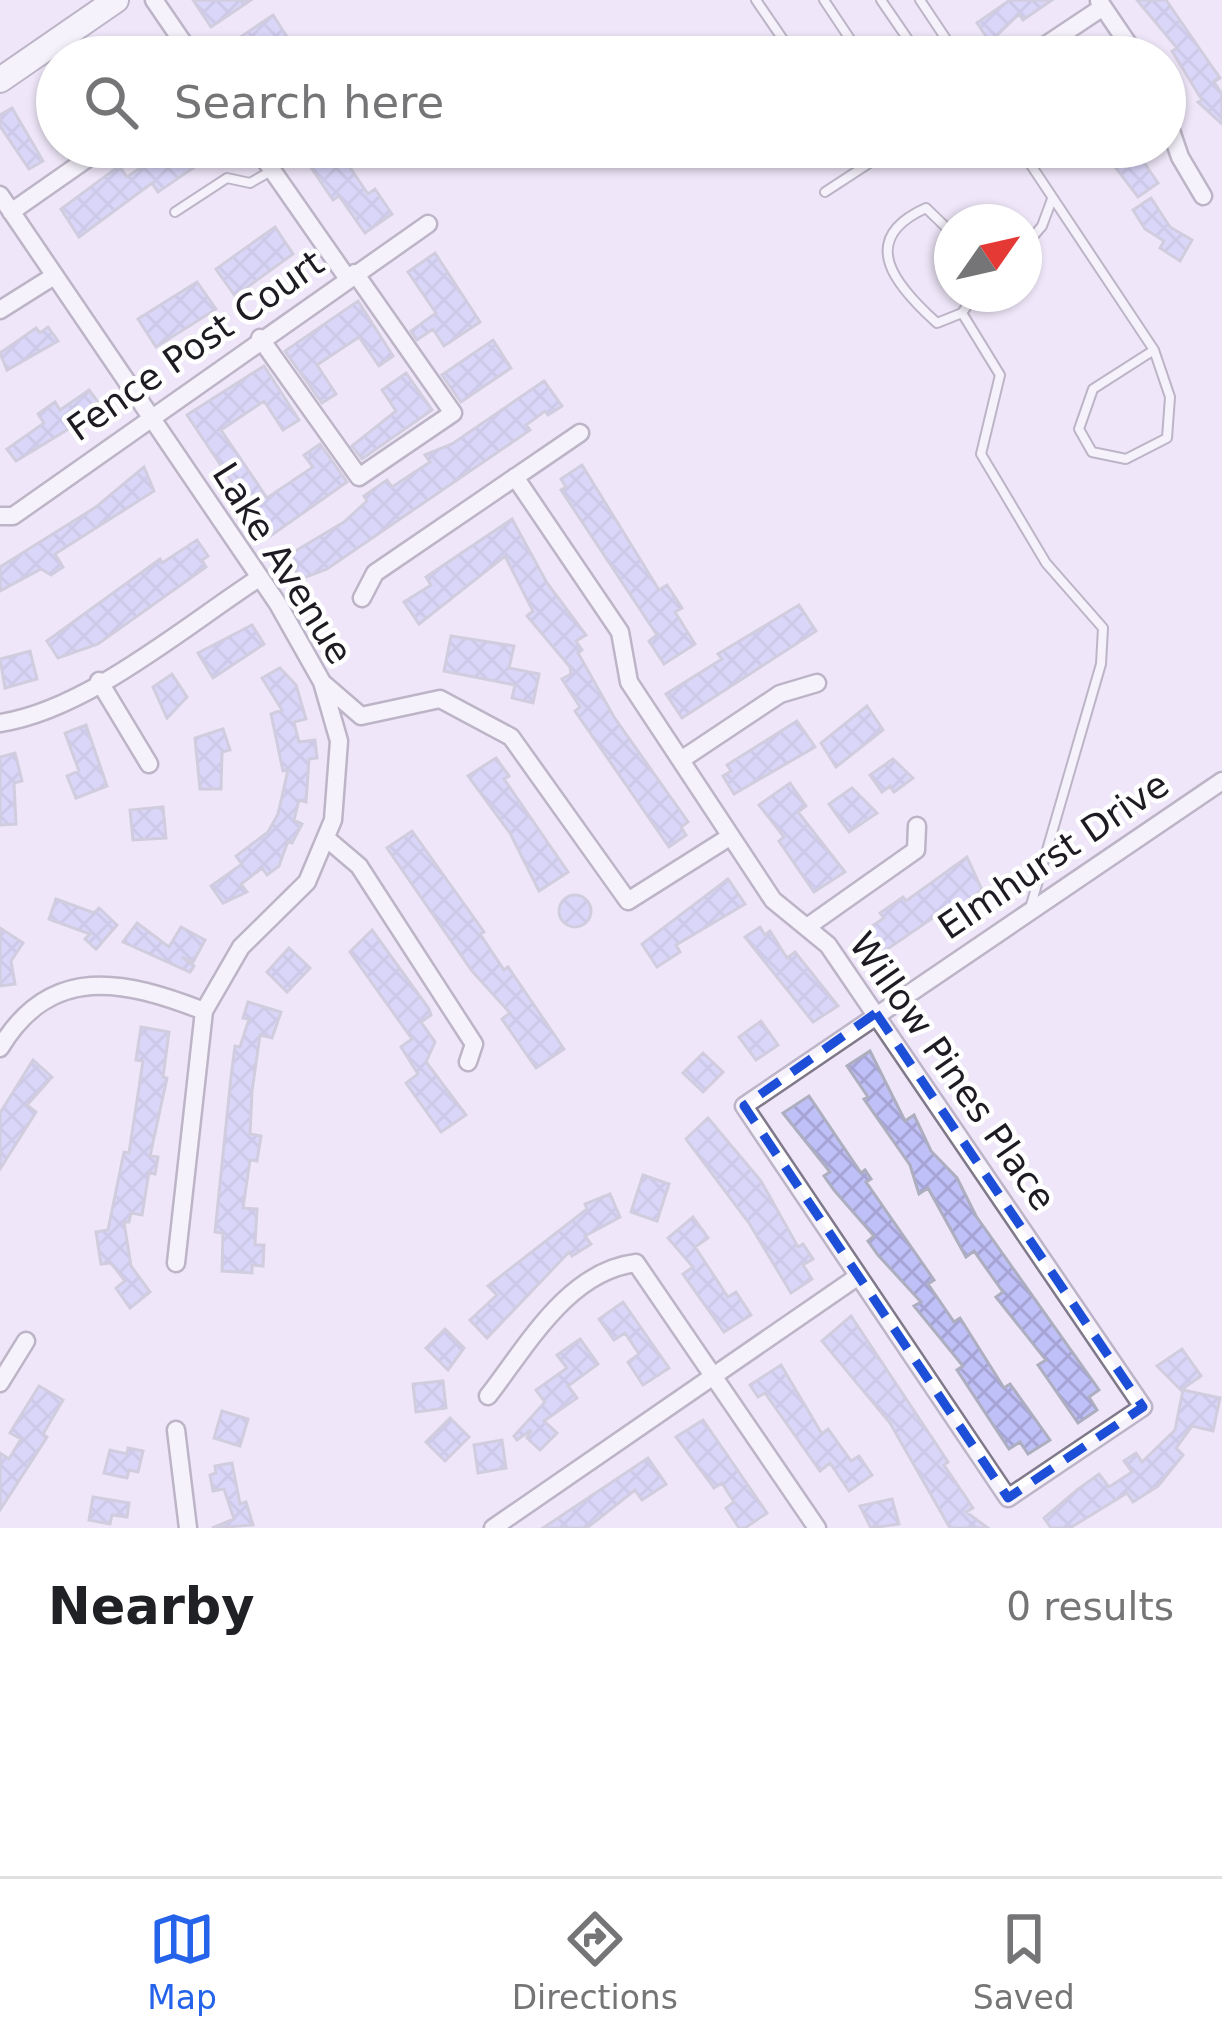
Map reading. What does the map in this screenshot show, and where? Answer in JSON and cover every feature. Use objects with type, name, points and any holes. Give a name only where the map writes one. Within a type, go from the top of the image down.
[{"type":"main road","points":[[64,36],[116,0]]},
{"type":"main road","points":[[0,80],[36,55]]},
{"type":"street","points":[[154,0],[179,36]]},
{"type":"street","points":[[1056,36],[1100,3],[1123,36]]},
{"type":"street","points":[[1186,167],[1203,196]]},
{"type":"street","points":[[11,212],[74,168]]},
{"type":"street","points":[[260,338],[359,477],[453,412],[272,170]]},
{"type":"street","name":"Lake Avenue","points":[[0,195],[259,578],[322,682],[339,741],[333,820],[307,882],[241,947],[204,1011],[176,1264]]},
{"type":"street","name":"Fence Post Court","points":[[0,516],[13,515],[428,224]]},
{"type":"street","points":[[0,310],[54,276]]},
{"type":"street","points":[[362,598],[375,573],[580,433]]},
{"type":"street","name":"Willow Pines Place","points":[[514,477],[620,632],[628,682],[773,899],[829,945],[1144,1407],[1008,1498],[856,1277]]},
{"type":"street","points":[[0,723],[32,718],[99,682],[259,578]]},
{"type":"street","points":[[99,682],[149,764]]},
{"type":"street","points":[[322,682],[361,716],[440,700],[511,737],[628,901],[731,836]]},
{"type":"street","points":[[681,760],[780,694],[817,683]]},
{"type":"street","name":"Elmhurst Drive","points":[[856,1277],[744,1106],[876,1012],[1222,782]]},
{"type":"street","points":[[807,927],[916,850],[917,826]]},
{"type":"street","points":[[326,838],[359,866],[474,1044],[468,1063]]},
{"type":"street","points":[[0,1048],[18,1018],[62,987],[149,990],[204,1011]]},
{"type":"street","points":[[488,1396],[558,1305],[613,1266],[636,1263],[818,1528]]},
{"type":"street","points":[[493,1528],[856,1277]]},
{"type":"street","points":[[0,1383],[26,1341]]},
{"type":"street","points":[[176,1430],[188,1528]]},
{"type":"lane","points":[[756,0],[781,36]]},
{"type":"lane","points":[[824,0],[848,36]]},
{"type":"lane","points":[[881,0],[905,36]]},
{"type":"lane","points":[[920,0],[944,36]]},
{"type":"lane","points":[[825,193],[862,168]]},
{"type":"lane","points":[[1032,168],[1154,350],[1170,397],[1167,438],[1126,459],[1092,452],[1078,429],[1093,389],[1154,350]]},
{"type":"lane","points":[[176,212],[227,178],[250,183],[272,170]]},
{"type":"lane","points":[[1042,226],[1052,198]]},
{"type":"lane","points":[[934,216],[926,208],[902,219],[887,247],[890,274],[937,323],[962,313],[1000,375],[981,454],[1046,563],[1103,628],[1101,664],[1028,912]]},
{"type":"highlighted area","points":[[876,1013],[1143,1407],[1008,1498],[744,1106]]},
{"type":"building","points":[[193,0],[251,0],[211,27]]},
{"type":"building","points":[[1010,0],[1052,0],[1023,20],[1019,14],[996,36],[986,36],[977,23]]},
{"type":"building","points":[[1137,0],[1166,0],[1220,78],[1214,82],[1222,94],[1222,124],[1198,102],[1202,100],[1186,74],[1186,36],[1167,36]]},
{"type":"building","points":[[273,15],[286,36],[242,36]]},
{"type":"building","points":[[12,108],[36,149],[36,165],[29,169],[0,126],[0,115]]},
{"type":"building","points":[[116,168],[127,177],[140,168],[193,168],[158,192],[152,183],[79,237],[61,209]]},
{"type":"building","points":[[311,168],[350,168],[368,194],[375,189],[392,214],[365,233],[339,196],[333,200]]},
{"type":"building","points":[[1116,168],[1148,168],[1158,183],[1138,197]]},
{"type":"building","points":[[1151,198],[1170,227],[1192,240],[1180,261],[1160,248],[1164,241],[1145,229],[1133,210]]},
{"type":"building","points":[[275,227],[293,254],[235,296],[216,269]]},
{"type":"building","points":[[435,253],[480,322],[444,346],[433,329],[417,340],[411,331],[436,313],[408,272]]},
{"type":"building","points":[[197,282],[216,309],[156,347],[138,319]]},
{"type":"building","points":[[358,301],[393,356],[379,366],[359,337],[317,365],[336,394],[322,403],[285,351]]},
{"type":"building","points":[[48,327],[58,341],[7,370],[0,353],[36,328],[40,333]]},
{"type":"building","points":[[493,340],[511,368],[461,402],[442,375]]},
{"type":"building","points":[[264,366],[299,420],[283,430],[264,401],[221,430],[267,498],[313,467],[304,455],[320,444],[347,482],[269,537],[187,415]]},
{"type":"building","points":[[406,373],[432,410],[362,459],[352,446],[396,411],[382,390]]},
{"type":"building","points":[[544,381],[562,406],[548,415],[545,411],[526,425],[530,430],[327,569],[301,579],[287,556],[344,522],[367,501],[364,496],[387,480],[392,487],[430,462],[425,455],[452,444]]},
{"type":"building","points":[[89,390],[98,402],[89,408],[93,414],[16,461],[7,449],[44,423],[38,414],[55,402],[60,410]]},
{"type":"building","points":[[582,465],[659,590],[667,585],[682,608],[675,612],[695,644],[664,664],[649,641],[657,635],[561,490],[566,487],[561,479]]},
{"type":"building","points":[[144,467],[154,491],[55,554],[63,567],[51,575],[41,569],[0,591],[0,567],[96,507]]},
{"type":"building","points":[[512,519],[547,583],[586,635],[576,641],[582,650],[578,653],[614,717],[688,822],[681,827],[686,835],[669,847],[575,711],[580,707],[562,679],[571,674],[570,667],[527,616],[533,611],[505,556],[419,624],[404,602],[431,585],[426,577]]},
{"type":"building","points":[[197,540],[208,556],[202,560],[206,567],[98,644],[58,658],[47,641],[160,559],[162,563]]},
{"type":"building","points":[[799,605],[816,631],[682,718],[666,694],[722,659],[718,654]]},
{"type":"building","points":[[252,625],[264,644],[213,678],[198,653]]},
{"type":"building","points":[[451,636],[514,646],[509,668],[539,674],[533,703],[512,698],[515,685],[444,671]]},
{"type":"building","points":[[30,651],[37,679],[5,688],[0,659]]},
{"type":"building","points":[[280,668],[296,685],[306,719],[294,722],[299,742],[315,740],[317,758],[309,759],[306,802],[299,800],[294,820],[302,824],[292,843],[288,841],[279,866],[267,875],[262,868],[241,884],[247,892],[223,903],[211,886],[242,864],[236,856],[268,832],[278,814],[288,770],[283,771],[271,714],[282,710],[262,678]]},
{"type":"building","points":[[172,674],[187,697],[167,718],[153,687]]},
{"type":"building","points":[[867,706],[883,730],[836,767],[821,743]]},
{"type":"building","points":[[797,721],[815,747],[734,794],[723,776],[731,771],[727,765]]},
{"type":"building","points":[[86,725],[107,786],[76,798],[67,776],[79,771],[65,733]]},
{"type":"building","points":[[223,729],[230,750],[222,752],[221,789],[200,789],[195,738]]},
{"type":"building","points":[[15,753],[22,781],[14,783],[16,824],[0,825],[0,757]]},
{"type":"building","points":[[496,758],[509,776],[504,779],[568,872],[539,891],[510,833],[468,776]]},
{"type":"building","points":[[893,759],[913,778],[894,792],[890,786],[882,792],[870,775]]},
{"type":"building","points":[[790,783],[806,806],[798,812],[845,872],[814,892],[779,841],[784,837],[759,805]]},
{"type":"building","points":[[852,788],[877,813],[849,832],[829,804]]},
{"type":"building","points":[[163,807],[166,838],[133,840],[130,810]]},
{"type":"building","points":[[412,831],[484,932],[480,934],[504,970],[508,967],[564,1049],[536,1068],[502,1019],[510,1013],[472,971],[387,848]]},
{"type":"building","points":[[967,857],[982,890],[959,906],[956,902],[873,959],[862,942],[868,938],[863,932],[884,918],[880,913],[903,897],[906,901]]},
{"type":"building","points":[[728,879],[745,904],[676,945],[680,952],[657,967],[642,944]]},
{"type":"building","points":[[575,895],[586,900],[591,911],[586,922],[575,927],[564,922],[559,911],[564,900]]},
{"type":"building","points":[[56,899],[94,913],[99,908],[117,925],[96,949],[85,939],[90,934],[49,919]]},
{"type":"building","points":[[137,923],[169,947],[181,927],[205,940],[193,962],[182,957],[194,966],[190,972],[123,942]]},
{"type":"building","points":[[760,927],[765,935],[770,931],[787,958],[795,952],[838,1006],[813,1022],[745,937]]},
{"type":"building","points":[[0,928],[23,943],[11,961],[15,984],[0,986]]},
{"type":"building","points":[[372,930],[429,1009],[431,1015],[421,1022],[435,1042],[426,1062],[466,1115],[441,1132],[406,1083],[418,1074],[401,1047],[412,1039],[350,952]]},
{"type":"building","points":[[289,948],[310,968],[287,992],[267,972]]},
{"type":"building","points":[[248,1002],[281,1012],[272,1038],[260,1035],[252,1091],[250,1134],[261,1136],[257,1161],[250,1160],[243,1208],[257,1209],[255,1245],[264,1245],[263,1266],[252,1265],[252,1273],[222,1271],[223,1233],[215,1232],[235,1046],[240,1047],[249,1019],[243,1018]]},
{"type":"building","points":[[761,1021],[778,1045],[756,1060],[739,1037]]},
{"type":"building","points":[[141,1027],[169,1032],[163,1077],[167,1078],[150,1156],[158,1157],[155,1174],[149,1172],[142,1215],[131,1213],[129,1222],[124,1222],[131,1266],[150,1292],[130,1308],[116,1288],[125,1281],[111,1263],[101,1264],[96,1232],[108,1230],[124,1152],[129,1153],[143,1061],[136,1060]]},
{"type":"building","points":[[870,1051],[905,1121],[914,1115],[931,1151],[957,1178],[976,1216],[1099,1390],[1089,1397],[1097,1410],[1078,1423],[1038,1365],[1046,1360],[996,1297],[1003,1292],[974,1251],[966,1257],[928,1188],[919,1194],[910,1165],[864,1099],[868,1097],[847,1066]]},
{"type":"building","points":[[703,1053],[723,1072],[703,1092],[683,1073]]},
{"type":"building","points":[[33,1060],[52,1077],[27,1105],[36,1112],[0,1169],[0,1113]]},
{"type":"building","points":[[809,1096],[861,1173],[865,1170],[871,1179],[866,1182],[934,1280],[928,1284],[954,1322],[960,1318],[1004,1388],[1010,1384],[1050,1440],[1028,1454],[1020,1442],[1009,1449],[957,1370],[963,1366],[914,1306],[921,1302],[878,1255],[868,1241],[874,1236],[834,1190],[824,1176],[830,1172],[783,1113]]},
{"type":"building","points":[[708,1118],[761,1181],[798,1247],[803,1244],[813,1259],[803,1265],[812,1279],[791,1293],[749,1223],[686,1139]]},
{"type":"building","points":[[643,1175],[669,1184],[657,1221],[631,1212]]},
{"type":"building","points":[[610,1194],[620,1217],[585,1236],[591,1244],[572,1256],[569,1252],[487,1338],[470,1320],[497,1295],[488,1286],[587,1209],[585,1204]]},
{"type":"building","points":[[693,1217],[708,1238],[695,1247],[728,1297],[736,1292],[751,1315],[724,1332],[683,1274],[693,1267],[668,1238]]},
{"type":"building","points":[[623,1302],[669,1368],[643,1385],[628,1362],[639,1354],[625,1333],[614,1340],[599,1319]]},
{"type":"building","points":[[851,1316],[948,1462],[944,1465],[973,1508],[966,1512],[988,1528],[950,1528],[890,1423],[822,1341]]},
{"type":"building","points":[[445,1329],[464,1348],[448,1370],[426,1348]]},
{"type":"building","points":[[580,1339],[598,1364],[568,1386],[577,1398],[544,1421],[557,1433],[540,1450],[527,1438],[531,1430],[517,1440],[514,1436],[545,1402],[536,1390],[567,1368],[557,1355]]},
{"type":"building","points":[[1182,1349],[1201,1376],[1181,1390],[1157,1366]]},
{"type":"building","points":[[781,1365],[822,1434],[828,1429],[851,1461],[859,1456],[872,1475],[849,1491],[830,1463],[820,1471],[765,1393],[758,1397],[750,1385]]},
{"type":"building","points":[[443,1381],[446,1408],[416,1412],[413,1384]]},
{"type":"building","points":[[39,1386],[63,1400],[43,1434],[47,1437],[0,1510],[0,1453],[9,1459],[21,1439],[10,1433]]},
{"type":"building","points":[[1183,1390],[1220,1398],[1213,1431],[1192,1426],[1176,1448],[1183,1455],[1158,1486],[1133,1502],[1127,1493],[1070,1528],[1051,1528],[1044,1518],[1077,1490],[1099,1474],[1109,1487],[1132,1472],[1124,1461],[1136,1453],[1142,1462],[1175,1430]]},
{"type":"building","points":[[222,1411],[248,1419],[240,1446],[214,1438]]},
{"type":"building","points":[[450,1418],[469,1437],[445,1461],[426,1442]]},
{"type":"building","points":[[703,1420],[767,1513],[745,1528],[739,1528],[726,1508],[734,1502],[722,1483],[714,1488],[676,1437]]},
{"type":"building","points":[[502,1440],[506,1468],[478,1473],[474,1445]]},
{"type":"building","points":[[128,1448],[143,1451],[138,1472],[129,1470],[127,1478],[104,1473],[110,1450],[127,1454]]},
{"type":"building","points":[[648,1458],[666,1484],[642,1500],[635,1490],[587,1528],[543,1528]]},
{"type":"building","points":[[232,1463],[240,1504],[246,1502],[253,1525],[212,1528],[234,1519],[224,1489],[213,1491],[210,1475],[216,1473],[215,1466]]},
{"type":"building","points":[[93,1497],[129,1503],[127,1517],[112,1515],[110,1524],[89,1520]]},
{"type":"building","points":[[892,1499],[899,1524],[871,1528],[860,1506]]}]
